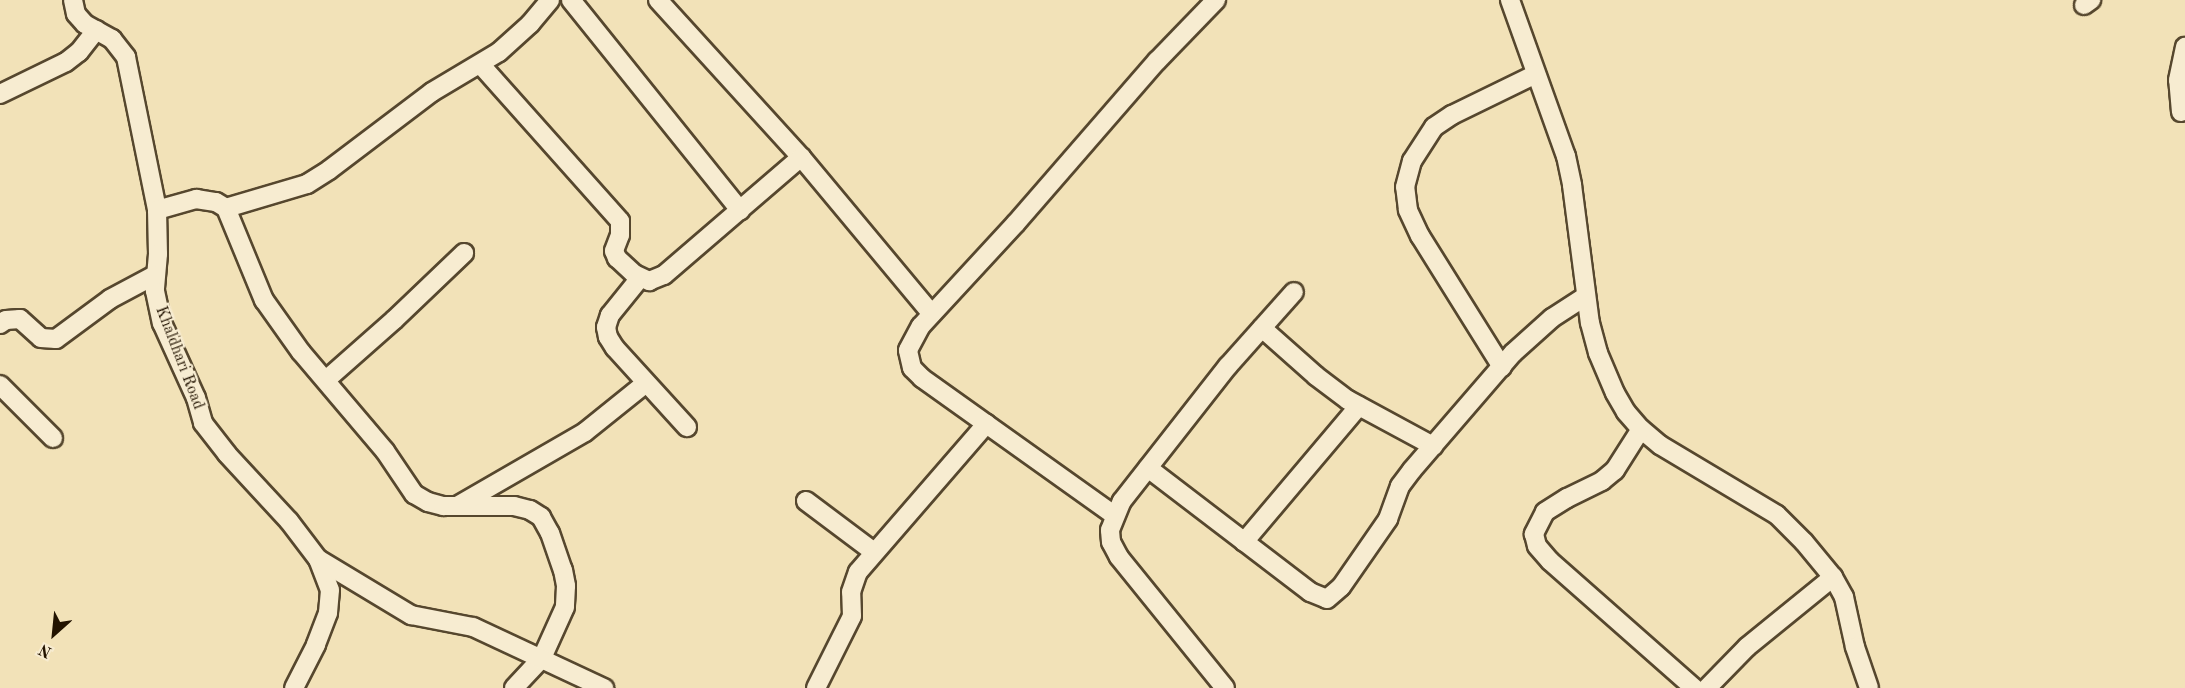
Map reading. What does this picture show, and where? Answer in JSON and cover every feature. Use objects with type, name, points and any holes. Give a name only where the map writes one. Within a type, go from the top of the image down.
[{"type":"street","name":"Khaldhari Road","points":[[73,0],[76,14],[85,24],[112,39],[126,57],[157,210],[158,255],[154,275],[155,291],[162,323],[196,398],[202,423],[227,454],[289,521],[318,559]]},
{"type":"street","points":[[226,208],[306,184],[329,170],[432,92],[481,65],[518,36],[550,0]]},
{"type":"street","points":[[571,0],[740,210]]},
{"type":"street","points":[[658,0],[801,157],[933,314]]},
{"type":"street","points":[[1114,515],[912,368],[908,350],[921,326],[1016,223],[1157,61],[1216,0]]},
{"type":"street","points":[[1510,0],[1566,156],[1572,185],[1590,323],[1606,375],[1626,412],[1641,429],[1660,445],[1777,515],[1804,542],[1833,577],[1844,597],[1855,647],[1869,688]]},
{"type":"street","points":[[0,94],[66,62],[79,52],[96,30]]},
{"type":"street","points":[[2181,112],[2179,63],[2185,47]]},
{"type":"street","points":[[481,65],[620,221],[614,251],[617,258],[640,278],[649,281],[664,275],[801,157]]},
{"type":"street","points":[[1502,366],[1420,236],[1408,210],[1405,187],[1412,160],[1434,127],[1452,115],[1536,74]]},
{"type":"street","points":[[157,210],[196,199],[216,202],[226,208],[264,300],[287,334],[385,451],[403,482],[414,494],[429,502],[457,506],[514,506],[530,510],[541,518],[550,533],[563,570],[565,607],[542,658],[514,688]]},
{"type":"street","points":[[326,380],[394,320],[464,253]]},
{"type":"street","points":[[0,324],[6,320],[20,319],[41,338],[56,339],[110,299],[154,275]]},
{"type":"street","points":[[640,278],[616,304],[606,327],[608,337],[615,348],[687,427]]},
{"type":"street","points":[[1225,688],[1119,557],[1111,542],[1110,530],[1114,515],[1148,468],[1294,292]]},
{"type":"street","points":[[1148,468],[1310,592],[1327,599],[1334,596],[1388,519],[1400,486],[1433,446],[1531,335],[1586,296]]},
{"type":"street","points":[[1262,328],[1317,376],[1359,406],[1433,446]]},
{"type":"street","points":[[457,506],[585,432],[646,383]]},
{"type":"street","points":[[0,385],[53,438]]},
{"type":"street","points":[[1244,542],[1359,406]]},
{"type":"street","points":[[816,688],[852,616],[854,582],[874,552],[986,424]]},
{"type":"street","points":[[1641,429],[1615,470],[1602,482],[1567,498],[1545,512],[1534,534],[1538,546],[1550,561],[1694,688]]},
{"type":"street","points":[[806,501],[874,552]]},
{"type":"street","points":[[318,559],[411,615],[473,627],[604,688]]},
{"type":"street","points":[[294,688],[316,645],[328,613],[330,590],[318,559]]},
{"type":"street","points":[[1707,688],[1747,647],[1833,577]]}]
